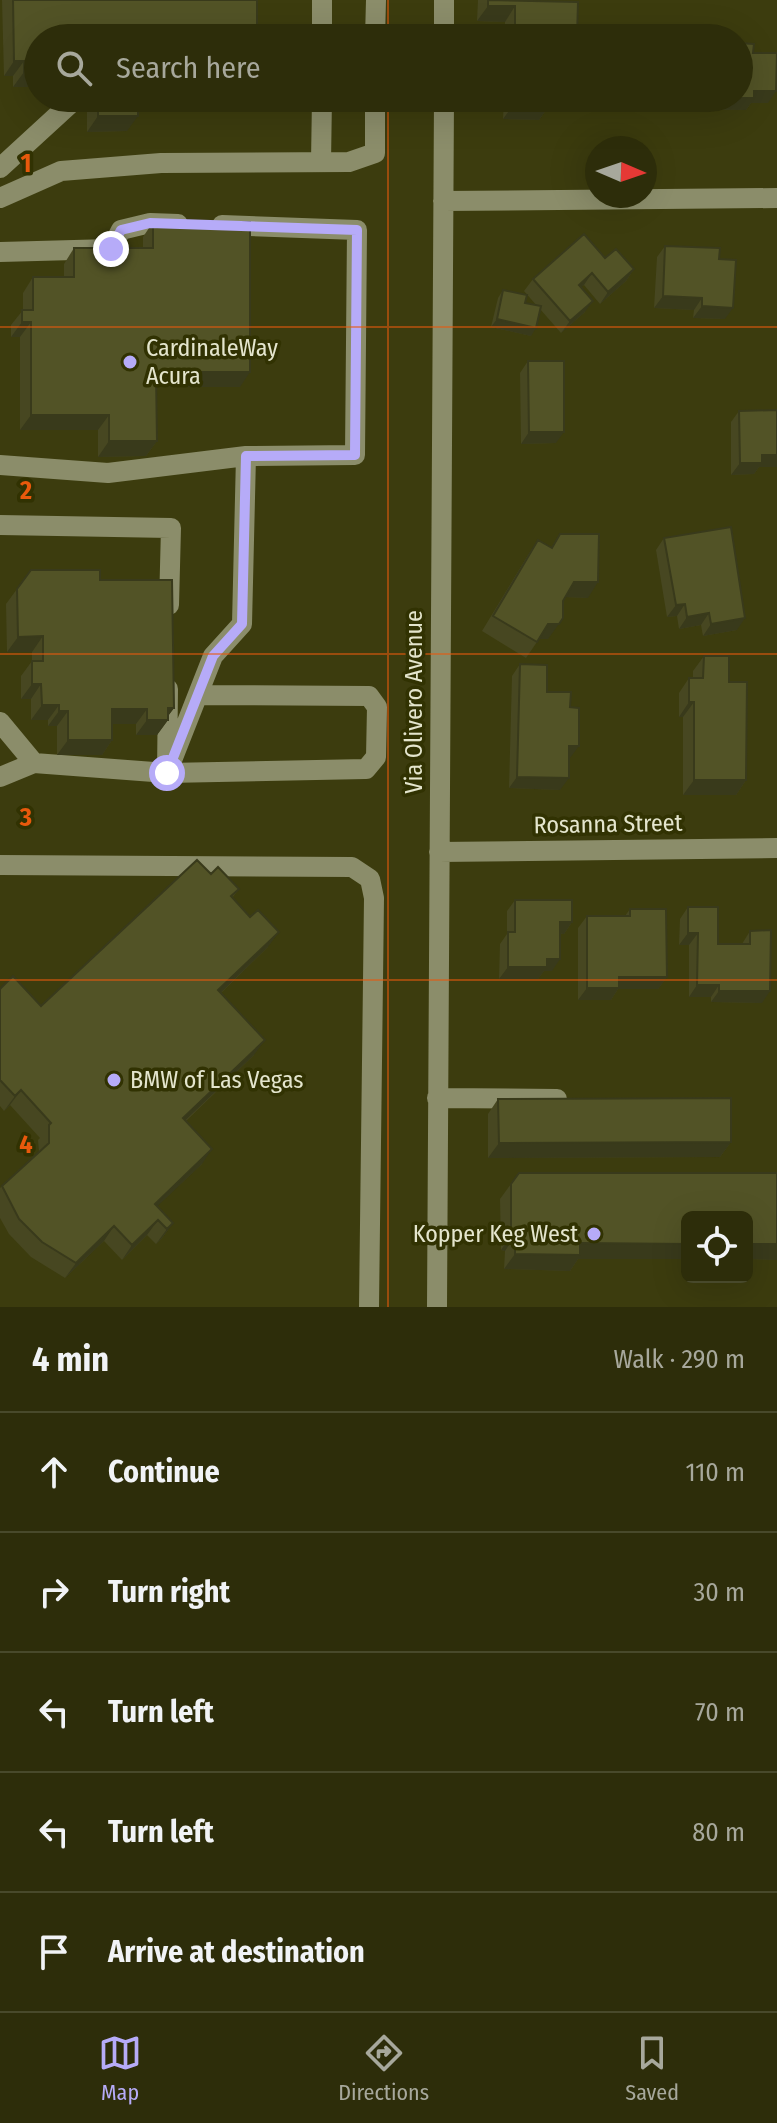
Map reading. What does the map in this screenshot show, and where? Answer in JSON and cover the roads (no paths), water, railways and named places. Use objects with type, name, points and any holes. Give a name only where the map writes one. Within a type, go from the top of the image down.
[{"type":"street","points":[[322,0],[322,24]]},
{"type":"street","points":[[375,24],[376,0]]},
{"type":"street","points":[[444,0],[444,24]]},
{"type":"street","points":[[0,168],[61,112]]},
{"type":"street","points":[[321,162],[322,112]]},
{"type":"street","points":[[0,198],[61,171],[161,163],[349,162],[375,153],[375,112]]},
{"type":"street","name":"Via Olivero Avenue","points":[[437,1307],[444,112]]},
{"type":"street","points":[[443,201],[777,198]]},
{"type":"street","points":[[0,252],[111,249],[121,230],[150,223],[357,230],[355,455],[246,456],[108,473],[0,465]]},
{"type":"street","points":[[167,773],[213,656],[242,624],[246,456]]},
{"type":"street","points":[[0,525],[171,528],[169,618]]},
{"type":"street","points":[[167,773],[169,664]]},
{"type":"street","points":[[0,777],[34,763],[167,773],[366,769],[376,757],[377,707],[369,696],[199,695]]},
{"type":"street","points":[[0,722],[34,763]]},
{"type":"street","name":"Rosanna Street","points":[[439,852],[777,848]]},
{"type":"street","points":[[0,865],[352,867],[370,879],[374,898],[369,1307]]},
{"type":"street","points":[[437,1098],[580,1099]]},
{"type":"place","name":"CardinaleWay Acura","points":[[130,362]]},
{"type":"place","name":"BMW of Las Vegas","points":[[114,1080]]},
{"type":"place","name":"Kopper Keg West","points":[[594,1234]]}]
